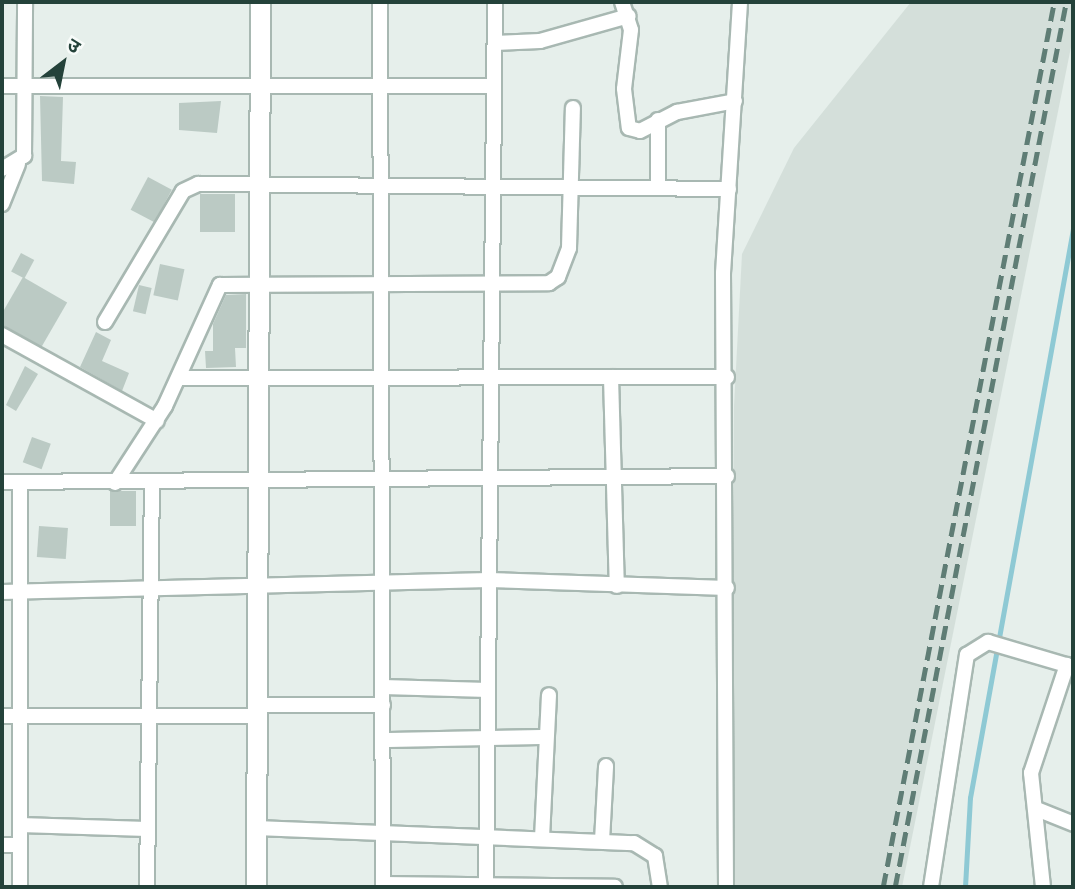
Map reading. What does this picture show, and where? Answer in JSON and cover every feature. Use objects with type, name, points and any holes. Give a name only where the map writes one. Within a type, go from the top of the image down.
[{"type":"street","points":[[2,204],[18,164],[25,2]]},
{"type":"street","points":[[256,887],[260,2]]},
{"type":"street","points":[[380,2],[377,381],[382,582],[383,885],[615,887]]},
{"type":"street","points":[[486,886],[495,2]]},
{"type":"street","points":[[622,2],[629,16],[624,89],[629,128],[640,131],[658,121],[736,102]]},
{"type":"street","points":[[726,887],[729,189],[740,2]]},
{"type":"street","points":[[495,43],[540,41],[629,16]]},
{"type":"street","points":[[2,86],[259,89],[494,86]]},
{"type":"street","points":[[115,482],[156,421],[179,378],[214,292],[230,282],[492,284],[549,283],[558,277],[569,248],[573,108]]},
{"type":"street","points":[[658,121],[658,188]]},
{"type":"street","points":[[2,169],[18,164]]},
{"type":"street","points":[[105,322],[183,191],[198,184],[493,183],[729,189]]},
{"type":"street","points":[[2,335],[156,421]]},
{"type":"street","points":[[179,378],[377,381],[491,377],[727,377]]},
{"type":"street","points":[[611,377],[617,586]]},
{"type":"street","points":[[2,482],[257,482],[490,475],[727,476]]},
{"type":"street","points":[[20,483],[20,887]]},
{"type":"street","points":[[147,887],[146,716],[152,483]]},
{"type":"street","points":[[2,592],[148,586],[489,580],[727,588]]},
{"type":"street","points":[[931,887],[962,668],[974,648],[988,642],[1010,646],[1070,666],[1031,774],[1039,810],[1043,887]]},
{"type":"street","points":[[383,687],[488,690]]},
{"type":"street","points":[[542,838],[549,695]]},
{"type":"street","points":[[2,716],[146,716],[383,705]]},
{"type":"street","points":[[383,740],[546,737]]},
{"type":"street","points":[[602,841],[606,766]]},
{"type":"street","points":[[1039,810],[1073,824]]},
{"type":"street","points":[[20,825],[147,829]]},
{"type":"street","points":[[256,828],[382,828],[602,841],[648,847],[660,887]]},
{"type":"street","points":[[2,845],[20,845]]},
{"type":"shaded area","points":[[911,2],[1073,2],[1073,37],[902,887],[730,887],[734,406],[742,254],[794,148]]},
{"type":"building","points":[[40,96],[63,97],[61,161],[76,162],[74,184],[42,181]]},
{"type":"building","points":[[221,101],[217,133],[179,130],[179,103]]},
{"type":"building","points":[[148,177],[172,190],[154,222],[131,210]]},
{"type":"building","points":[[200,194],[235,194],[235,232],[200,232]]},
{"type":"building","points":[[21,253],[34,260],[24,279],[11,272]]},
{"type":"building","points":[[160,264],[184,269],[178,300],[153,295]]},
{"type":"building","points":[[23,277],[67,302],[41,348],[2,325],[2,313]]},
{"type":"building","points":[[139,285],[152,288],[146,314],[133,311]]},
{"type":"building","points":[[246,294],[246,348],[235,348],[236,367],[206,368],[205,351],[213,351],[213,324],[226,295]]},
{"type":"building","points":[[96,332],[111,340],[102,361],[129,373],[122,391],[80,367]]},
{"type":"building","points":[[25,366],[38,374],[16,411],[6,405]]},
{"type":"building","points":[[32,437],[51,444],[42,469],[23,462]]},
{"type":"building","points":[[110,491],[136,491],[136,526],[110,526]]},
{"type":"building","points":[[39,526],[68,528],[66,559],[37,557]]},
{"type":"waterway","points":[[965,887],[970,798],[1073,229]]},
{"type":"railway","points":[[883,887],[1054,2]]},
{"type":"railway","points":[[895,887],[1066,2]]}]
